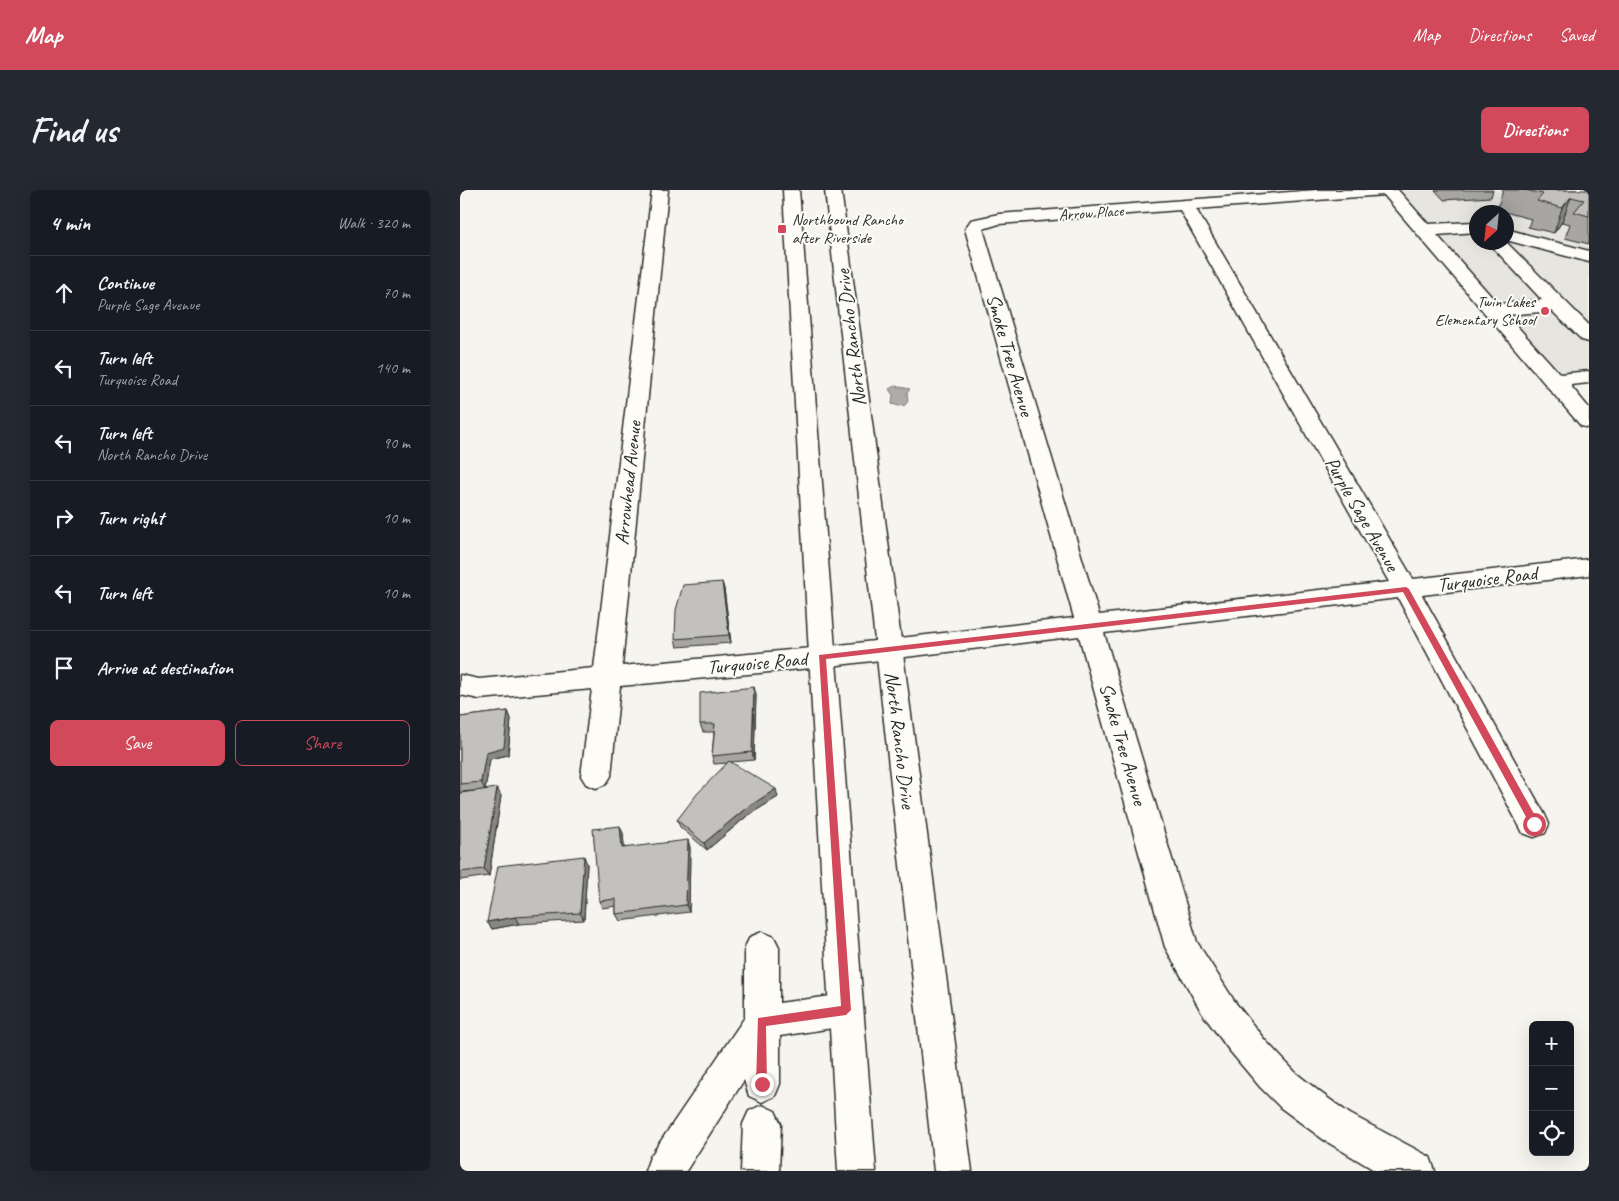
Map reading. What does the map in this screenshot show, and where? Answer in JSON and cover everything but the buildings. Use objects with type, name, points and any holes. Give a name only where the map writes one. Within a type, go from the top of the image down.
[{"type":"street","name":"Arrowhead Avenue","points":[[596,776],[660,190]]},
{"type":"street","points":[[791,190],[857,1171]]},
{"type":"street","name":"North Rancho Drive","points":[[833,190],[888,649],[954,1171]]},
{"type":"street","name":"Arrow Place","points":[[977,224],[999,219],[1384,190]]},
{"type":"street","points":[[1389,190],[1589,421]]},
{"type":"street","name":"Purple Sage Avenue","points":[[1186,206],[1406,589],[1534,824]]},
{"type":"street","name":"Smoke Tree Avenue","points":[[977,224],[974,229],[1182,947],[1214,1002],[1250,1048],[1294,1094],[1336,1126],[1391,1159],[1416,1171]]},
{"type":"street","points":[[1424,230],[1469,227]]},
{"type":"street","points":[[1514,236],[1560,249],[1586,264]]},
{"type":"street","points":[[1505,250],[1589,336]]},
{"type":"street","points":[[1493,310],[1557,305]]},
{"type":"street","points":[[1554,380],[1589,377]]},
{"type":"street","name":"Turquoise Road","points":[[460,685],[479,689],[822,657],[1589,567]]},
{"type":"street","points":[[762,947],[762,1084]]},
{"type":"street","points":[[664,1171],[761,1022],[846,1010]]},
{"type":"street","points":[[760,1171],[762,1124]]},
{"type":"shaded area","name":"Twin Lakes Elementary School","points":[[1393,190],[1589,190],[1589,380],[1563,382]]},
{"type":"shaded area","points":[[895,386],[910,389],[907,393],[908,401],[905,405],[892,404],[893,395],[889,389]]},
{"type":"place","name":"Northbound Rancho after Riverside","points":[[782,229]]},
{"type":"place","name":"Twin Lakes Elementary School","points":[[1545,311]]},
{"type":"route","points":[[762,1084],[761,1022],[846,1010],[822,657],[1406,589],[1534,824]]}]
